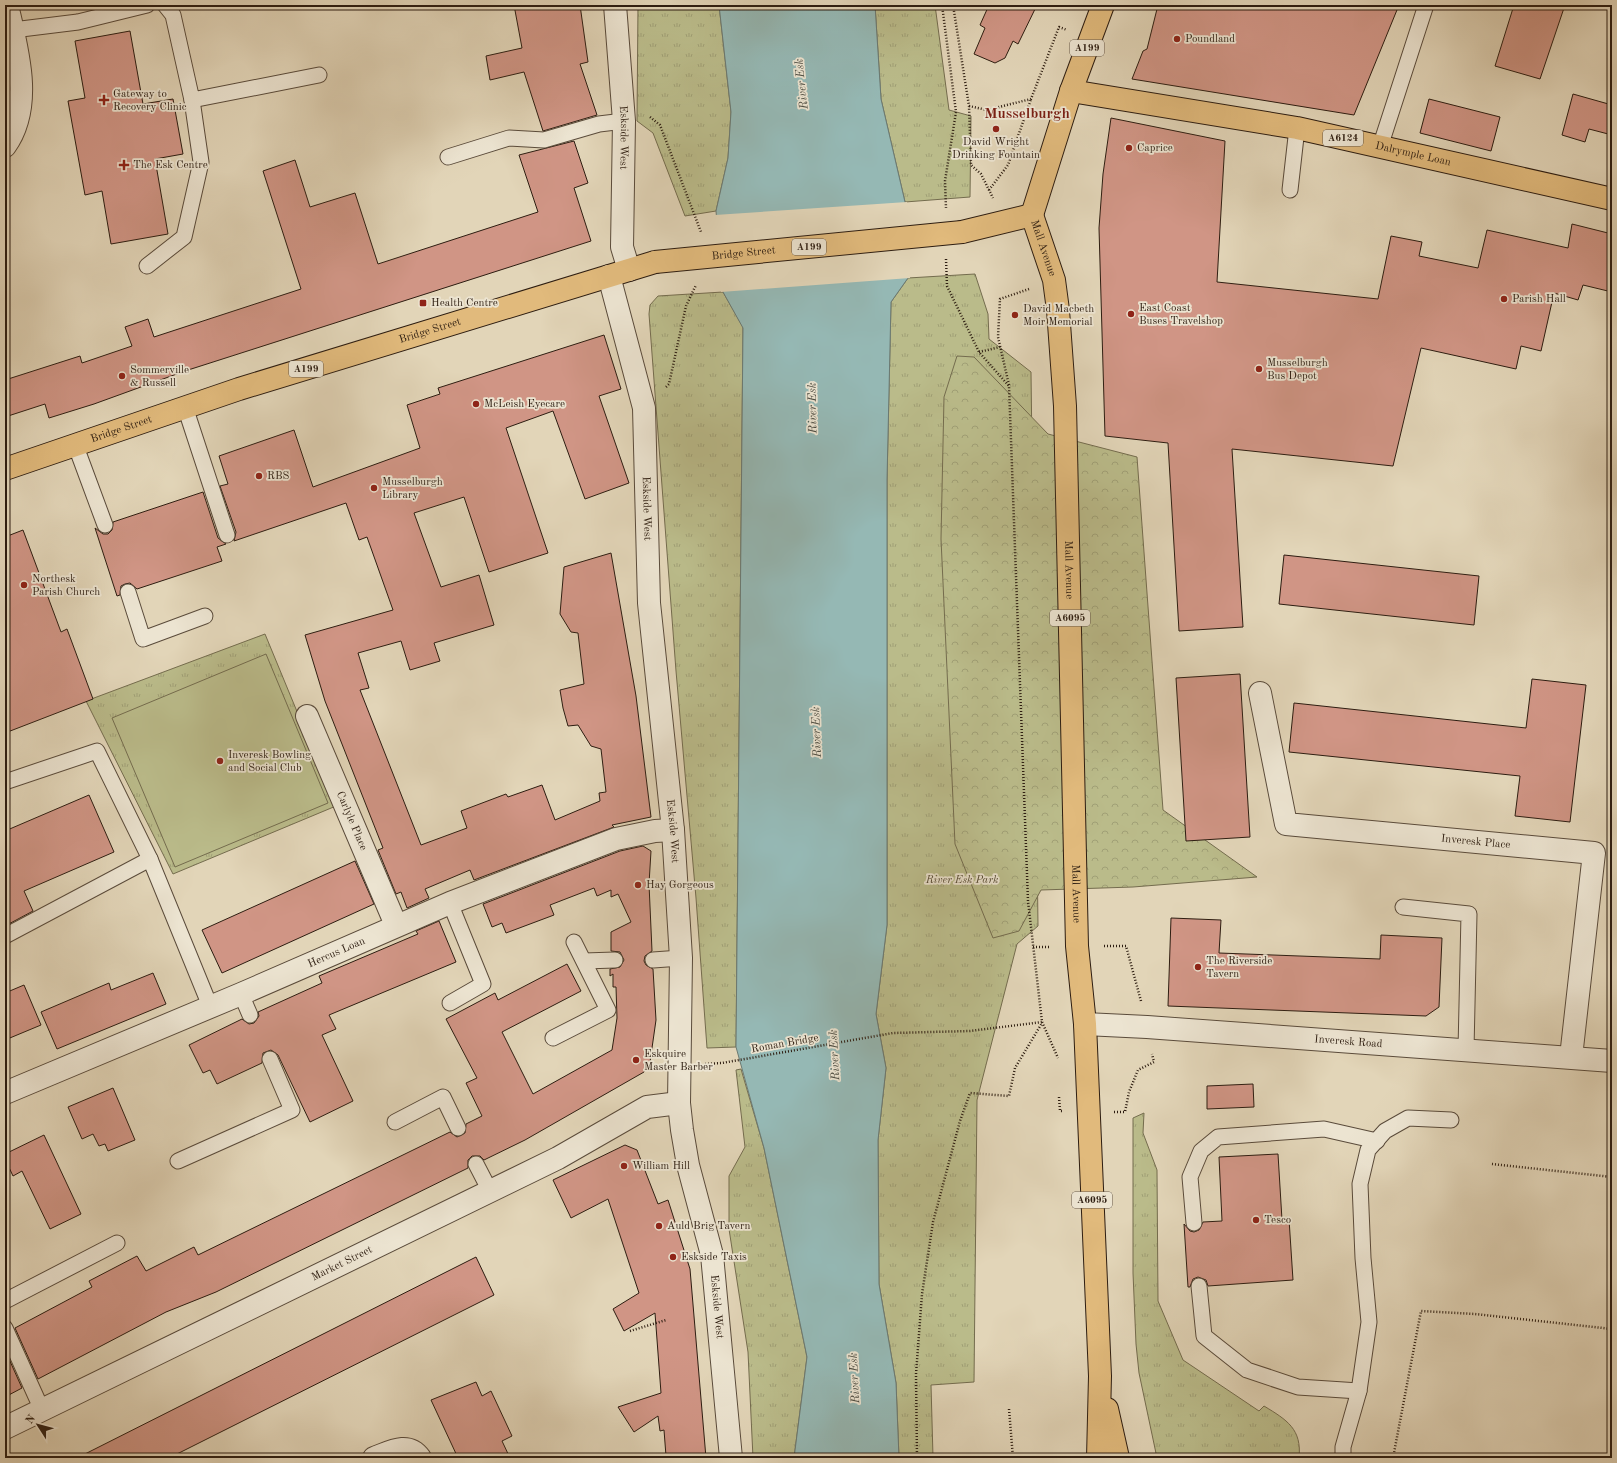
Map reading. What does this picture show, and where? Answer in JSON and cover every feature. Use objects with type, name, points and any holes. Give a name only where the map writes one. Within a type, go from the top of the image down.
[{"type":"main road","name":"A199","points":[[1032,215],[1071,91],[1103,5]]},
{"type":"main road","name":"Dalrymple Loan","points":[[1071,91],[1297,128],[1612,200]]},
{"type":"main road","name":"Bridge Street","points":[[5,469],[185,407],[655,262],[962,232],[1032,215]]},
{"type":"main road","name":"Mall Avenue","points":[[1032,215],[1054,280],[1058,310],[1065,406],[1077,946],[1085,1024]]},
{"type":"main road","name":"A6095","points":[[1085,1024],[1100,1376],[1098,1458]]},
{"type":"main road","name":"A6095","points":[[1100,1376],[1118,1458]]},
{"type":"street","points":[[5,146],[16,127],[22,89],[13,30],[7,5]]},
{"type":"street","name":"Eskside West","points":[[615,5],[624,121],[624,169],[621,225],[622,247],[619,273],[644,408],[649,603],[673,830],[681,958],[679,1103],[688,1165],[712,1255],[732,1458]]},
{"type":"street","name":"Inveresk Place","points":[[1260,693],[1286,824],[1594,853],[1572,1057]]},
{"type":"street","name":"Carlyle Place","points":[[307,716],[396,925]]},
{"type":"street","name":"Hercus Loan","points":[[5,1092],[241,994],[396,925],[450,903],[616,838],[655,831],[673,830]]},
{"type":"street","name":"Inveresk Road","points":[[1085,1024],[1612,1060]]},
{"type":"street","name":"Market Street","points":[[5,1428],[558,1158],[647,1107],[679,1103]]},
{"type":"street","points":[[374,1458],[398,1449],[408,1448],[416,1453],[420,1458]]},
{"type":"lane","points":[[13,30],[78,22],[147,5]]},
{"type":"lane","points":[[147,266],[184,236],[201,162],[192,100],[173,15],[165,5]]},
{"type":"lane","points":[[1380,147],[1426,5]]},
{"type":"lane","points":[[192,100],[319,75]]},
{"type":"lane","points":[[448,157],[510,138],[544,140],[598,124],[624,121]]},
{"type":"lane","points":[[1290,190],[1297,128]]},
{"type":"lane","points":[[185,407],[227,535]]},
{"type":"lane","points":[[75,444],[105,525]]},
{"type":"lane","points":[[128,592],[143,639],[205,616]]},
{"type":"lane","points":[[5,782],[97,751],[150,859],[210,1006]]},
{"type":"lane","points":[[5,936],[150,859]]},
{"type":"lane","points":[[450,903],[483,984],[450,1002]]},
{"type":"lane","points":[[1403,907],[1469,914],[1466,1050]]},
{"type":"lane","points":[[553,1038],[608,1010],[574,942]]},
{"type":"lane","points":[[653,960],[681,958]]},
{"type":"lane","points":[[584,961],[615,960]]},
{"type":"lane","points":[[241,994],[250,1015]]},
{"type":"lane","points":[[178,1162],[292,1110],[270,1059]]},
{"type":"lane","points":[[395,1122],[443,1097],[458,1128]]},
{"type":"lane","points":[[1340,1454],[1359,1391],[1369,1322],[1363,1258],[1360,1184],[1368,1150],[1385,1131],[1408,1118],[1451,1120]]},
{"type":"lane","points":[[1194,1223],[1190,1177],[1201,1151],[1218,1137],[1324,1128],[1377,1141]]},
{"type":"lane","points":[[476,1164],[490,1191]]},
{"type":"lane","points":[[5,1301],[117,1243]]},
{"type":"lane","points":[[1199,1286],[1204,1336],[1247,1370],[1298,1387],[1359,1391]]},
{"type":"lane","points":[[5,1328],[42,1410]]},
{"type":"path","points":[[942,5],[956,112],[945,181]]},
{"type":"path","points":[[953,5],[969,106],[971,165],[981,174]]},
{"type":"path","points":[[989,190],[1008,165],[1059,27],[1090,39]]},
{"type":"path","points":[[969,106],[987,110],[1031,100]]},
{"type":"path","points":[[917,1458],[916,1374],[922,1294],[933,1222],[960,1122],[970,1093],[1009,1096],[1015,1068],[1042,1022],[1028,901],[1009,386],[998,337],[1000,299],[1054,280]]},
{"type":"path","points":[[947,286],[979,352],[1009,386]]},
{"type":"path","points":[[979,352],[1000,347]]},
{"type":"path","name":"Roman Bridge","points":[[722,1063],[893,1033],[970,1031],[1042,1022]]},
{"type":"path","points":[[1492,1164],[1612,1177]]},
{"type":"path","points":[[1393,1458],[1422,1311],[1474,1314],[1612,1329]]},
{"type":"path","points":[[630,1331],[666,1320]]},
{"type":"path","points":[[1009,1409],[1013,1458]]},
{"type":"green space","points":[[638,5],[719,5],[731,112],[728,158],[716,211],[685,216],[653,133],[637,121]]},
{"type":"green space","points":[[875,5],[935,5],[949,110],[971,116],[970,197],[905,202],[881,99]]},
{"type":"green space","name":"River Esk Park","points":[[975,274],[988,314],[989,339],[1031,372],[1038,926],[1017,944],[977,1100],[974,1382],[931,1385],[933,1457],[959,1458],[899,1458],[896,1383],[879,1284],[878,1140],[886,1068],[876,1014],[887,925],[887,480],[891,302],[908,278]]},
{"type":"green space","points":[[723,292],[743,327],[736,1047],[707,1048],[696,898],[676,671],[649,314],[650,305],[658,296]]},
{"type":"green space","points":[[957,356],[974,357],[1048,434],[1137,457],[1163,810],[1257,877],[1133,887],[1041,890],[1019,931],[993,938],[955,844],[941,539],[944,397]]},
{"type":"green space","name":"Inveresk Bowling and Social Club","points":[[265,634],[336,806],[173,874],[86,701]]},
{"type":"green space","name":"Inveresk Bowling and Social Club","points":[[266,654],[328,803],[175,867],[112,718]]},
{"type":"green space","points":[[741,1069],[764,1148],[807,1357],[794,1458],[753,1458],[748,1352],[729,1229],[729,1176],[745,1147],[736,1070]]},
{"type":"green space","points":[[1144,1113],[1143,1133],[1157,1170],[1158,1301],[1183,1360],[1259,1411],[1264,1406],[1286,1421],[1295,1432],[1298,1440],[1299,1458],[1157,1458],[1139,1373],[1136,1344],[1133,1273],[1133,1118]]},
{"type":"water","name":"River Esk","points":[[719,5],[875,5],[881,99],[905,202],[908,278],[891,302],[887,480],[887,925],[876,1014],[886,1068],[878,1140],[879,1284],[896,1383],[899,1458],[794,1458],[807,1357],[764,1148],[736,1047],[743,328],[723,292],[716,211],[728,158],[731,112]]},
{"type":"pier","points":[[907,202],[910,278],[721,292],[715,215]]},
{"type":"building","points":[[514,5],[580,5],[588,62],[580,64],[597,115],[543,131],[524,72],[490,80],[486,56],[522,48]]},
{"type":"building","points":[[989,5],[1037,5],[1018,44],[1013,41],[1005,58],[995,63],[974,54],[985,28],[980,25]]},
{"type":"building","points":[[1158,5],[1399,5],[1354,115],[1132,79],[1143,51],[1147,49]]},
{"type":"building","points":[[1514,5],[1565,5],[1540,79],[1495,66]]},
{"type":"building","points":[[130,31],[143,104],[173,99],[183,154],[155,159],[168,234],[111,244],[102,191],[85,195],[68,101],[85,98],[75,41]]},
{"type":"building","points":[[1573,94],[1612,105],[1612,135],[1589,129],[1585,142],[1562,135]]},
{"type":"building","points":[[1429,99],[1500,117],[1491,151],[1420,133]]},
{"type":"building","points":[[1111,118],[1225,141],[1217,282],[1378,299],[1391,236],[1422,242],[1419,256],[1478,268],[1487,230],[1568,248],[1572,224],[1612,234],[1612,292],[1583,285],[1578,300],[1554,293],[1541,351],[1521,346],[1516,369],[1421,348],[1393,466],[1232,449],[1243,627],[1179,631],[1168,443],[1105,436],[1099,228],[1103,174]]},
{"type":"building","points":[[574,141],[588,183],[574,188],[591,241],[185,371],[94,404],[49,418],[45,404],[5,417],[5,380],[80,356],[82,363],[132,346],[125,327],[148,319],[154,337],[301,289],[263,171],[295,160],[310,207],[355,193],[378,264],[538,212],[519,155]]},
{"type":"building","points":[[604,335],[621,389],[599,396],[629,483],[585,499],[553,411],[506,428],[548,553],[489,572],[464,497],[414,513],[441,587],[479,575],[494,625],[434,643],[440,661],[410,670],[401,641],[358,653],[369,688],[360,690],[421,845],[467,828],[461,811],[506,794],[508,797],[542,785],[555,820],[600,801],[599,793],[606,792],[601,749],[591,746],[578,725],[568,726],[563,708],[560,690],[584,684],[578,633],[571,632],[560,614],[564,567],[611,553],[636,696],[651,817],[612,825],[614,827],[474,880],[470,870],[425,889],[429,898],[407,908],[401,892],[396,894],[378,850],[383,848],[325,701],[305,635],[393,610],[367,537],[359,540],[346,503],[234,541],[236,532],[220,486],[228,484],[219,456],[294,430],[313,487],[420,448],[407,405],[440,394],[438,388]]},
{"type":"building","points":[[203,492],[218,538],[226,544],[217,547],[222,561],[137,589],[130,583],[125,584],[121,586],[120,595],[117,596],[95,528],[103,534],[108,534],[112,530],[113,522]]},
{"type":"building","points":[[23,530],[61,632],[67,629],[93,699],[5,733],[5,537]]},
{"type":"building","points":[[1284,555],[1479,576],[1474,625],[1279,604]]},
{"type":"building","points":[[1240,674],[1250,837],[1186,841],[1176,678]]},
{"type":"building","points":[[1532,679],[1586,685],[1570,822],[1515,816],[1520,776],[1289,752],[1294,703],[1526,728]]},
{"type":"building","points":[[89,795],[114,852],[24,891],[33,911],[5,926],[5,831]]},
{"type":"building","points":[[643,846],[651,851],[649,884],[652,951],[645,956],[644,961],[646,965],[653,969],[656,1020],[650,1062],[644,1072],[525,1140],[484,1160],[480,1156],[472,1156],[468,1160],[468,1168],[216,1292],[166,1312],[38,1379],[15,1328],[92,1287],[89,1281],[137,1256],[146,1271],[194,1247],[198,1255],[450,1132],[457,1137],[465,1133],[466,1124],[482,1116],[466,1083],[477,1078],[446,1019],[495,993],[498,1000],[567,964],[581,991],[502,1032],[533,1094],[612,1050],[617,1018],[616,987],[613,987],[613,974],[610,976],[610,969],[620,967],[624,960],[620,952],[611,951],[611,932],[631,922],[618,894],[611,897],[611,890],[597,896],[594,888],[550,905],[554,915],[506,933],[502,923],[492,927],[483,904],[620,851]]},
{"type":"building","points":[[355,861],[374,904],[222,973],[202,930]]},
{"type":"building","points":[[1171,918],[1221,920],[1219,953],[1380,959],[1381,935],[1442,938],[1439,1007],[1426,1016],[1168,1006]]},
{"type":"building","points":[[439,921],[456,962],[329,1015],[336,1029],[322,1035],[353,1101],[310,1122],[278,1055],[271,1050],[263,1053],[262,1063],[217,1084],[210,1070],[203,1073],[189,1045],[242,1019],[249,1024],[254,1023],[259,1016],[258,1012],[322,983],[319,976],[418,934],[416,931]]},
{"type":"building","points":[[153,973],[166,1004],[57,1049],[41,1012],[109,983],[111,990]]},
{"type":"building","points":[[24,985],[41,1025],[5,1040],[5,993]]},
{"type":"building","points":[[1253,1084],[1254,1107],[1207,1109],[1207,1086]]},
{"type":"building","points":[[113,1088],[135,1140],[108,1151],[105,1144],[99,1146],[93,1134],[82,1139],[68,1107]]},
{"type":"building","points":[[44,1135],[81,1214],[50,1229],[22,1171],[13,1176],[5,1159],[5,1154]]},
{"type":"building","points":[[625,1145],[637,1150],[658,1204],[668,1200],[690,1269],[706,1458],[678,1458],[678,1455],[666,1456],[664,1430],[660,1431],[658,1416],[634,1432],[618,1407],[661,1393],[655,1313],[624,1331],[613,1309],[639,1293],[608,1199],[571,1218],[553,1180]]},
{"type":"building","name":"Tesco","points":[[1278,1154],[1282,1220],[1289,1219],[1293,1280],[1208,1286],[1206,1280],[1198,1277],[1193,1279],[1190,1287],[1188,1287],[1184,1224],[1190,1231],[1194,1232],[1199,1230],[1203,1222],[1222,1221],[1219,1157]]},
{"type":"building","points":[[476,1257],[494,1295],[169,1458],[77,1458]]},
{"type":"building","points":[[5,1350],[22,1388],[5,1397]]},
{"type":"building","points":[[476,1382],[482,1396],[491,1391],[512,1436],[502,1441],[510,1458],[458,1458],[431,1400]]},
{"type":"place","name":"Poundland","points":[[1177,39]]},
{"type":"place","name":"Gateway to Recovery Clinic","points":[[104,100]]},
{"type":"place","name":"David Wright Drinking Fountain","points":[[996,129]]},
{"type":"place","name":"Caprice","points":[[1129,148]]},
{"type":"place","name":"The Esk Centre","points":[[124,165]]},
{"type":"place","name":"Parish Hall","points":[[1504,299]]},
{"type":"place","name":"Health Centre","points":[[423,303]]},
{"type":"place","name":"East Coast Buses Travelshop","points":[[1131,314]]},
{"type":"place","name":"David Macbeth Moir Memorial","points":[[1015,315]]},
{"type":"place","name":"Musselburgh Bus Depot","points":[[1259,369]]},
{"type":"place","name":"Sommerville & Russell","points":[[122,376]]},
{"type":"place","name":"McLeish Eyecare","points":[[476,404]]},
{"type":"place","name":"RBS","points":[[259,476]]},
{"type":"place","name":"Musselburgh Library","points":[[374,488]]},
{"type":"place","name":"Northesk Parish Church","points":[[24,585]]},
{"type":"place","name":"Inveresk Bowling and Social Club","points":[[220,761]]},
{"type":"place","name":"Hay Gorgeous","points":[[638,885]]},
{"type":"place","name":"The Riverside Tavern","points":[[1198,967]]},
{"type":"place","name":"Eskquire Master Barber","points":[[636,1060]]},
{"type":"place","name":"William Hill","points":[[624,1166]]},
{"type":"place","name":"Tesco","points":[[1256,1220]]},
{"type":"place","name":"Auld Brig Tavern","points":[[659,1226]]},
{"type":"place","name":"Eskside Taxis","points":[[673,1257]]},
{"type":"district","name":"Musselburgh","points":[[1027,114]]}]
